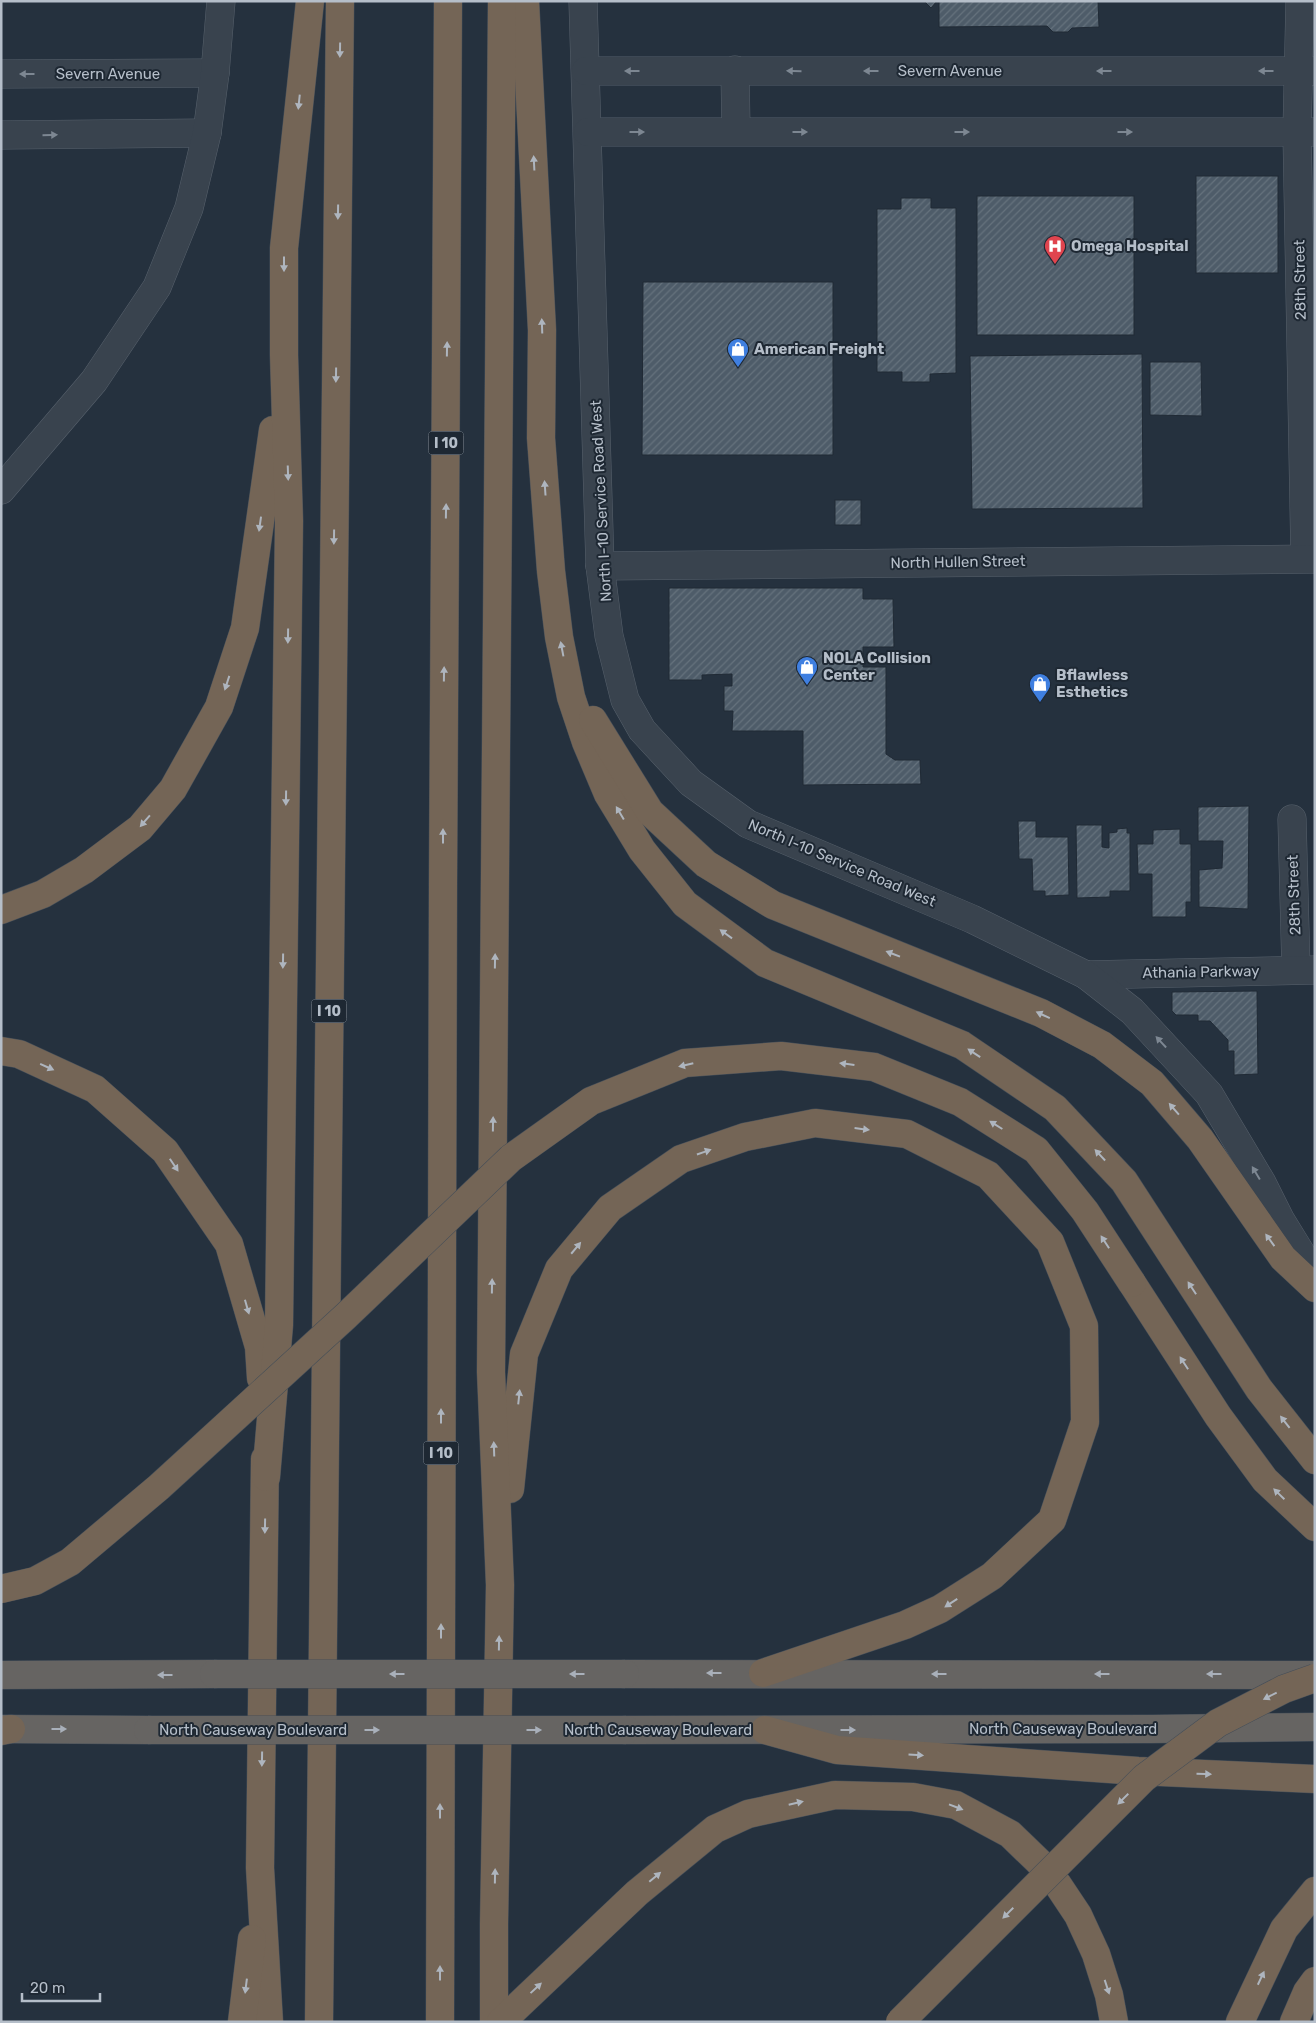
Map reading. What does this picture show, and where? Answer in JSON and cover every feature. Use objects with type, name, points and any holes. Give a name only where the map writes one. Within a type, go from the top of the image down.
[{"type":"highway","points":[[268,2022],[260,1868],[266,1477],[278,1325],[289,521],[284,355],[284,248],[310,1]]},
{"type":"highway","name":"I 10","points":[[319,2022],[340,1]]},
{"type":"highway","name":"I 10","points":[[440,2022],[443,885],[448,291],[448,1]]},
{"type":"highway","points":[[496,2021],[494,1914],[500,1585],[491,1372],[502,1]]},
{"type":"highway","points":[[525,1],[542,330],[541,438],[551,570],[560,637],[571,697],[586,742],[608,794],[642,850],[685,904],[765,963],[962,1045],[1055,1108],[1124,1181],[1259,1389],[1315,1460]]},
{"type":"highway","points":[[1,910],[42,894],[84,870],[140,828],[173,789],[220,707],[245,628],[284,355]]},
{"type":"highway","points":[[571,697],[595,722],[611,752],[650,812],[706,864],[773,906],[1041,1014],[1102,1045],[1152,1083],[1200,1139],[1283,1258],[1315,1288]]},
{"type":"highway","points":[[1,1051],[19,1054],[94,1089],[165,1151],[229,1244],[259,1347],[266,1477]]},
{"type":"highway","points":[[1,1589],[35,1581],[70,1562],[152,1494],[346,1316],[511,1158],[591,1101],[685,1063],[781,1056],[874,1067],[960,1102],[1036,1150],[1085,1211],[1218,1416],[1265,1480],[1315,1527]]},
{"type":"highway","points":[[500,1585],[524,1354],[559,1270],[610,1208],[682,1160],[745,1137],[815,1123],[907,1134],[988,1175],[1050,1242],[1084,1326],[1085,1422],[1052,1520],[992,1576],[940,1609],[905,1625],[763,1673]]},
{"type":"highway","points":[[1,1675],[763,1673],[1315,1676]]},
{"type":"highway","points":[[900,2022],[1144,1778],[1218,1723],[1284,1689],[1315,1676]]},
{"type":"highway","name":"North Causeway Boulevard","points":[[4,1730],[765,1730],[1315,1727]]},
{"type":"highway","points":[[765,1730],[837,1750],[1138,1772],[1315,1779]]},
{"type":"highway","points":[[496,2021],[637,1893],[715,1829],[748,1814],[835,1795],[914,1797],[956,1805],[1010,1834],[1058,1885],[1078,1915],[1096,1954],[1110,1995],[1114,2022]]},
{"type":"highway","points":[[242,2022],[260,1868]]},
{"type":"highway","points":[[1240,2022],[1284,1929],[1315,1890]]},
{"type":"highway","points":[[1294,2022],[1307,1992],[1315,1981]]},
{"type":"street","points":[[1,490],[94,381],[157,287],[189,208],[207,134],[215,73],[221,1]]},
{"type":"street","name":"North I-10 Service Road West","points":[[583,1],[600,566],[609,636],[625,700],[642,730],[691,783],[748,824],[972,919],[1086,975],[1132,1011],[1209,1094],[1262,1184],[1280,1219],[1315,1276]]},
{"type":"street","name":"28th Street","points":[[1300,1],[1306,71],[1310,558]]},
{"type":"street","points":[[735,70],[736,132]]},
{"type":"street","name":"Severn Avenue","points":[[586,72],[735,70],[1306,71]]},
{"type":"street","name":"Severn Avenue","points":[[1,74],[215,73]]},
{"type":"street","points":[[588,132],[1306,132]]},
{"type":"street","points":[[1,135],[207,134]]},
{"type":"street","name":"North Hullen Street","points":[[600,566],[1310,558]]},
{"type":"street","name":"28th Street","points":[[1292,819],[1305,970]]},
{"type":"street","name":"Athania Parkway","points":[[1086,975],[1305,970]]},
{"type":"building","points":[[924,1],[937,1],[931,8]]},
{"type":"building","points":[[939,1],[1098,1],[1099,27],[1072,28],[1068,32],[1053,32],[1047,26],[939,27]]},
{"type":"building","points":[[1196,176],[1278,176],[1278,273],[1196,273]]},
{"type":"building","name":"Omega Hospital","points":[[977,196],[1134,196],[1134,335],[977,335]]},
{"type":"building","points":[[901,198],[931,198],[931,208],[956,208],[956,373],[930,374],[930,382],[902,382],[902,372],[877,372],[877,209],[901,209]]},
{"type":"building","name":"American Freight","points":[[643,282],[833,282],[833,455],[642,455]]},
{"type":"building","points":[[1142,354],[1143,508],[972,509],[970,356]]},
{"type":"building","points":[[1150,362],[1201,362],[1202,416],[1150,415]]},
{"type":"building","points":[[835,500],[861,500],[861,525],[835,525]]},
{"type":"building","name":"NOLA Collision Center","points":[[669,588],[863,588],[863,599],[893,599],[894,647],[863,647],[863,667],[886,667],[886,754],[895,760],[920,760],[921,784],[803,785],[803,731],[732,731],[733,711],[724,711],[724,686],[732,686],[732,674],[702,675],[702,680],[669,680]]},
{"type":"building","points":[[1249,806],[1248,909],[1199,907],[1199,870],[1222,868],[1223,841],[1198,841],[1198,807]]},
{"type":"building","points":[[1018,821],[1036,821],[1036,837],[1068,837],[1069,895],[1045,896],[1045,891],[1033,891],[1032,859],[1019,859]]},
{"type":"building","points":[[1076,825],[1102,825],[1102,847],[1109,848],[1109,833],[1117,832],[1117,829],[1127,828],[1127,833],[1130,833],[1130,891],[1110,891],[1110,897],[1077,898]]},
{"type":"building","points":[[1180,829],[1180,844],[1191,844],[1191,902],[1186,902],[1186,917],[1152,917],[1152,874],[1138,874],[1137,844],[1153,844],[1153,830]]},
{"type":"building","points":[[1257,991],[1258,1074],[1234,1075],[1234,1051],[1228,1051],[1228,1040],[1210,1021],[1198,1021],[1198,1015],[1176,1015],[1172,1011],[1172,992]]},
{"type":"place","name":"Omega Hospital","points":[[1055,265]]},
{"type":"place","name":"American Freight","points":[[738,368]]},
{"type":"place","name":"NOLA Collision Center","points":[[807,686]]},
{"type":"place","name":"Bflawless Esthetics","points":[[1040,703]]}]
